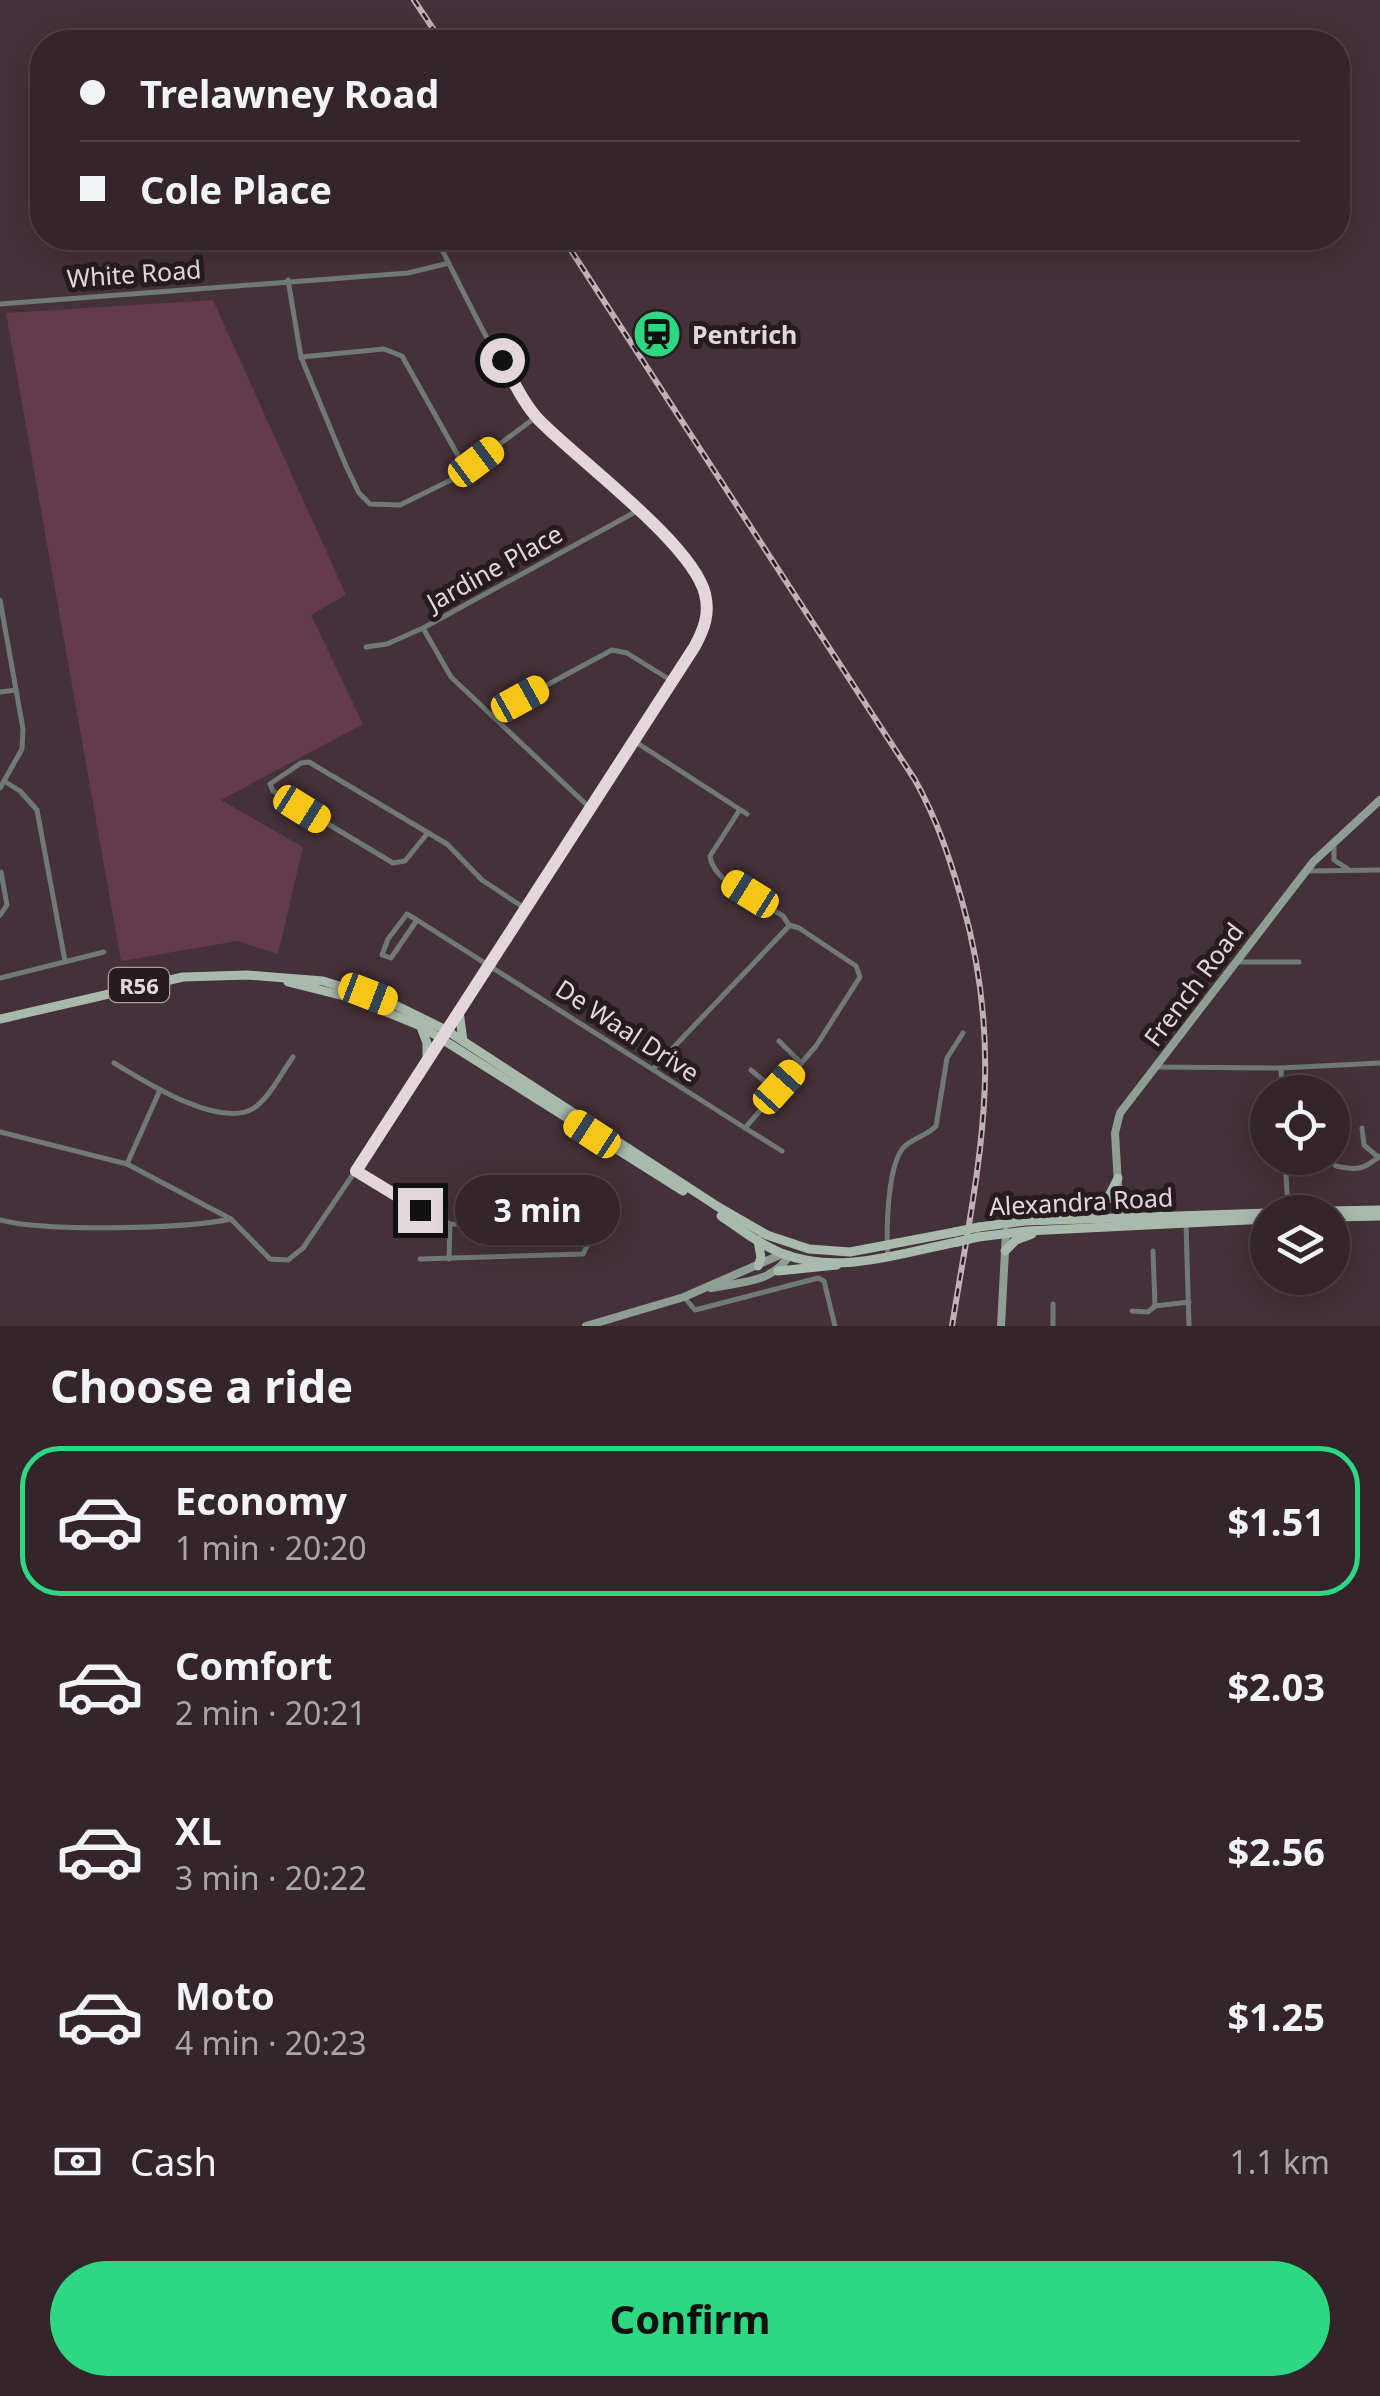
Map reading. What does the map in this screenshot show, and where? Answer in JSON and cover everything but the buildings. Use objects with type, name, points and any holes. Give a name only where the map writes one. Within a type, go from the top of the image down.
[{"type":"main road","name":"R56","points":[[0,1018],[183,977],[247,975],[323,980],[354,989],[444,1034],[787,1253]]},
{"type":"main road","name":"R56","points":[[281,979],[352,998],[463,1041],[754,1233]]},
{"type":"main road","points":[[458,1011],[463,1041]]},
{"type":"main road","points":[[420,1026],[427,1043],[427,1063]]},
{"type":"main road","points":[[1078,1218],[1106,1200],[1118,1178]]},
{"type":"main road","name":"Alexandra Road","points":[[1350,1213],[1380,1213]]},
{"type":"main road","name":"Alexandra Road","points":[[1350,1216],[1380,1213]]},
{"type":"main road","name":"Alexandra Road","points":[[1006,1228],[1038,1230],[1120,1221],[1250,1216]]},
{"type":"main road","name":"Alexandra Road","points":[[787,1253],[844,1263],[978,1232],[1078,1218],[1120,1221]]},
{"type":"main road","points":[[1005,1252],[1016,1240],[1038,1230]]},
{"type":"main road","points":[[754,1233],[761,1258],[758,1266]]},
{"type":"main road","name":"Alexandra Road","points":[[754,1233],[800,1246],[887,1252]]},
{"type":"main road","points":[[787,1253],[800,1246]]},
{"type":"main road","points":[[778,1271],[844,1263]]},
{"type":"street","points":[[0,1132],[127,1164],[230,1219],[261,1254],[278,1262],[288,1260],[303,1248],[356,1171],[704,630],[705,592],[680,554],[536,417],[442,250]]},
{"type":"street","name":"White Road","points":[[0,304],[408,272],[449,263]]},
{"type":"street","points":[[288,280],[300,357],[346,466],[359,493],[370,504],[400,506],[466,469],[536,417]]},
{"type":"street","points":[[300,357],[384,349],[402,356],[466,469]]},
{"type":"street","name":"Jardine Place","points":[[366,647],[387,644],[423,628],[637,511]]},
{"type":"street","points":[[0,600],[23,743],[2,785],[20,791],[37,810],[66,961]]},
{"type":"street","points":[[423,628],[452,677],[590,808]]},
{"type":"street","points":[[490,714],[612,650],[627,653],[672,681]]},
{"type":"street","points":[[0,692],[16,690]]},
{"type":"street","points":[[634,742],[743,812],[710,856],[710,864],[722,877],[860,972],[857,985],[801,1063],[745,1128]]},
{"type":"street","points":[[426,835],[405,861],[393,863],[273,791],[270,784],[301,763],[309,762],[458,853],[482,880],[526,909]]},
{"type":"street","name":"French Road","points":[[1120,1221],[1116,1120],[1305,871],[1380,800]]},
{"type":"street","points":[[1335,840],[1334,860],[1350,870]]},
{"type":"street","points":[[1305,871],[1380,870]]},
{"type":"street","points":[[0,914],[7,905],[1,872]]},
{"type":"street","points":[[405,915],[417,920],[391,958],[382,955],[405,915]]},
{"type":"street","name":"De Waal Drive","points":[[417,920],[782,1151]]},
{"type":"street","points":[[653,1069],[789,926]]},
{"type":"street","points":[[0,978],[104,952]]},
{"type":"street","points":[[1234,962],[1299,962]]},
{"type":"street","points":[[887,1252],[897,1163],[905,1146],[936,1126],[948,1058],[962,1033]]},
{"type":"street","points":[[778,1040],[801,1063]]},
{"type":"street","points":[[114,1064],[160,1090],[207,1108],[244,1112],[259,1104],[292,1057]]},
{"type":"street","points":[[1155,1067],[1281,1068],[1380,1063]]},
{"type":"street","points":[[1281,1068],[1281,1075]]},
{"type":"street","points":[[752,1070],[776,1091]]},
{"type":"street","points":[[127,1164],[160,1090]]},
{"type":"street","points":[[1350,1167],[1371,1166],[1379,1156],[1364,1145],[1362,1128]]},
{"type":"street","points":[[356,1171],[450,1224],[521,1225],[600,1218],[583,1254],[420,1259]]},
{"type":"street","points":[[193,1224],[202,1214],[203,1204]]},
{"type":"street","points":[[0,1220],[50,1226],[193,1224],[230,1219]]},
{"type":"street","points":[[1185,1219],[1190,1326]]},
{"type":"street","points":[[449,1259],[450,1224]]},
{"type":"street","points":[[1002,1326],[1006,1228]]},
{"type":"street","points":[[1154,1251],[1155,1306]]},
{"type":"street","points":[[586,1326],[684,1297],[787,1253]]},
{"type":"street","points":[[702,1290],[778,1271],[787,1253]]},
{"type":"street","points":[[684,1297],[695,1310],[818,1278],[824,1281],[835,1326]]},
{"type":"street","points":[[1132,1310],[1148,1312],[1155,1306],[1188,1302]]},
{"type":"street","points":[[1053,1304],[1053,1326]]},
{"type":"shaded area","points":[[213,300],[346,595],[311,615],[363,724],[221,800],[303,847],[278,954],[237,941],[121,961],[6,313]]},
{"type":"railway","points":[[414,0],[434,30]]},
{"type":"railway","points":[[571,250],[915,780],[942,839],[976,958],[985,1064],[978,1165],[952,1326]]},
{"type":"place","name":"Pentrich","points":[[657,334]]},
{"type":"route","points":[[420,1210],[356,1171],[695,646],[706,618],[705,592],[692,570],[652,524],[536,417],[502,360]]}]
